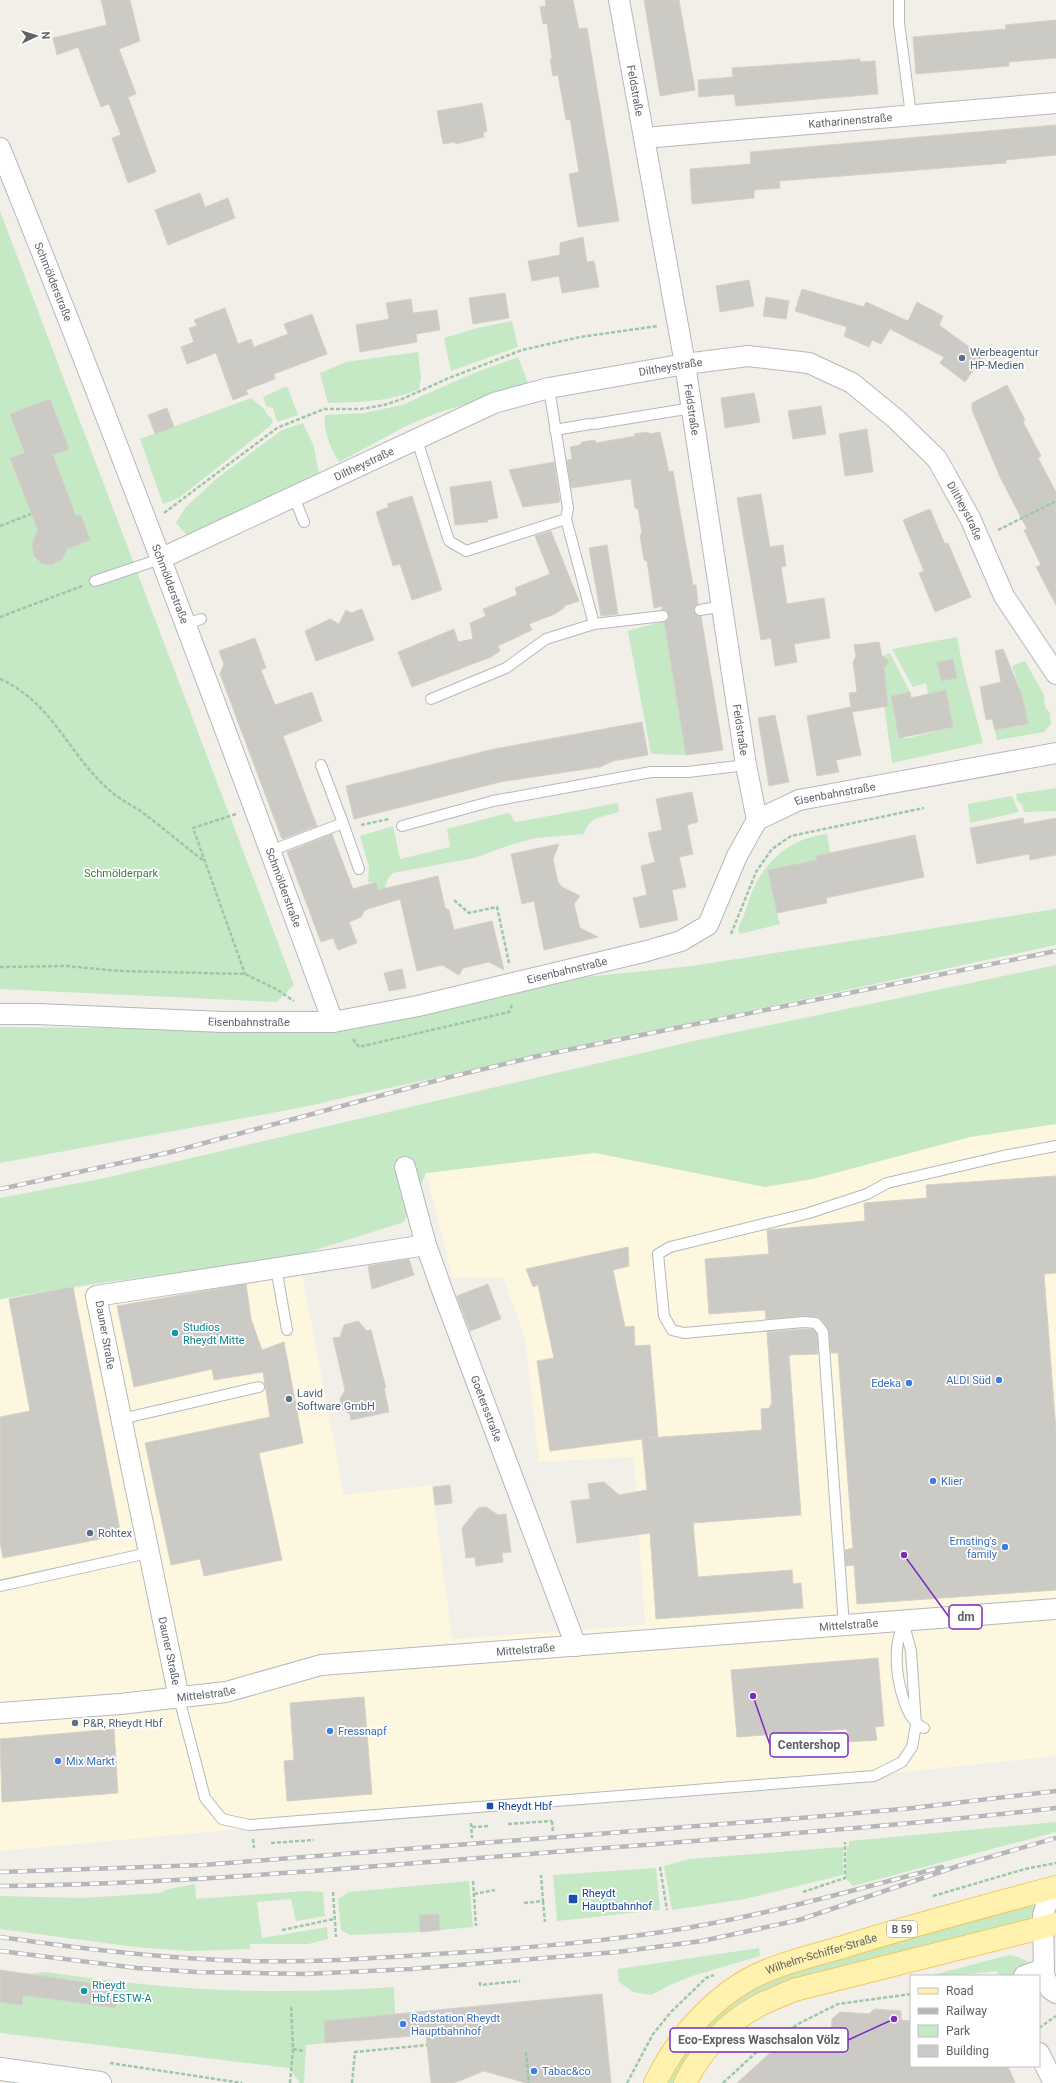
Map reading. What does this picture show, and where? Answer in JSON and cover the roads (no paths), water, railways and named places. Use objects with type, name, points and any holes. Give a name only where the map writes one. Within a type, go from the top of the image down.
[{"type":"main road","name":"Wilhelm-Schiffer-Straße","points":[[655,2083],[668,2058],[692,2025],[722,1998],[749,1979],[816,1955],[920,1923],[1056,1887]]},
{"type":"main road","points":[[685,2083],[692,2070],[720,2034],[756,2007],[794,1990],[1050,1925]]},
{"type":"main road","points":[[0,2068],[100,2083]]},
{"type":"street","name":"Feldstraße","points":[[619,0],[685,364],[746,765],[757,820]]},
{"type":"street","name":"Katharinenstraße","points":[[644,138],[1056,103]]},
{"type":"street","name":"Schmölderstraße","points":[[0,148],[160,559],[193,622],[270,851],[333,1022]]},
{"type":"street","name":"Diltheystraße","points":[[160,559],[494,403],[549,388],[685,364],[748,356],[808,363],[852,383],[897,420],[937,459],[970,518],[1004,596],[1054,667]]},
{"type":"street","name":"Eisenbahnstraße","points":[[0,1014],[37,1014],[223,1022],[333,1022],[418,1006],[517,983],[681,941],[708,925],[737,856],[757,820],[799,800],[1056,753]]},
{"type":"street","name":"Goetersstraße","points":[[405,1167],[426,1245],[576,1646]]},
{"type":"street","name":"Dauner Straße","points":[[179,1698],[96,1296],[426,1245]]},
{"type":"street","name":"Mittelstraße","points":[[0,1713],[179,1698],[226,1692],[321,1665],[1056,1609]]},
{"type":"street","points":[[1056,1891],[1046,1905],[1043,1915],[1050,1925],[1044,1975],[1050,1989],[1056,1993]]},
{"type":"street","points":[[1027,1975],[1044,1969]]},
{"type":"street","points":[[1040,2055],[1054,2083]]},
{"type":"lane","points":[[899,0],[899,23],[911,116]]},
{"type":"lane","points":[[549,388],[568,508],[566,519],[594,624]]},
{"type":"lane","points":[[555,430],[692,408]]},
{"type":"lane","points":[[416,440],[450,541],[466,551],[566,519]]},
{"type":"lane","points":[[294,497],[304,522]]},
{"type":"lane","points":[[95,581],[160,559]]},
{"type":"lane","points":[[700,610],[723,606]]},
{"type":"lane","points":[[431,699],[506,668],[546,639],[594,624],[663,616]]},
{"type":"lane","points":[[321,765],[359,868]]},
{"type":"lane","points":[[402,826],[493,801],[651,772],[688,772],[746,765]]},
{"type":"lane","points":[[270,851],[343,823]]},
{"type":"lane","points":[[844,1626],[823,1332],[816,1323],[804,1322],[684,1333],[672,1330],[664,1316],[658,1254],[670,1247],[809,1213],[867,1194],[887,1182],[1003,1156],[1056,1146]]},
{"type":"lane","points":[[276,1268],[287,1330]]},
{"type":"lane","points":[[121,1419],[259,1387]]},
{"type":"lane","points":[[0,1586],[148,1553]]},
{"type":"lane","points":[[179,1698],[205,1798],[222,1819],[249,1825],[874,1776],[902,1762],[912,1747],[920,1727],[911,1651],[903,1621]]},
{"type":"lane","points":[[903,1621],[896,1651],[902,1701],[920,1727]]},
{"type":"railway","points":[[0,1189],[171,1152],[446,1078],[538,1056],[1056,951]]},
{"type":"railway","points":[[0,1872],[203,1865],[813,1817],[913,1808],[1056,1791]]},
{"type":"railway","points":[[0,1886],[136,1882],[339,1869],[735,1838],[1056,1808]]},
{"type":"railway","points":[[0,1951],[137,1968],[196,1972],[305,1974],[411,1969],[617,1952],[702,1941],[799,1920],[955,1867],[1056,1838]]},
{"type":"railway","points":[[0,1937],[124,1953],[247,1961],[336,1960],[482,1951],[598,1940],[685,1928],[800,1904],[942,1867]]},
{"type":"place","name":"Werbeagentur HP-Medien","points":[[962,358]]},
{"type":"place","name":"Studios Rheydt Mitte","points":[[175,1333]]},
{"type":"place","name":"ALDI Süd","points":[[999,1380]]},
{"type":"place","name":"Edeka","points":[[909,1383]]},
{"type":"place","name":"Lavid Software GmbH","points":[[289,1399]]},
{"type":"place","name":"Klier","points":[[933,1481]]},
{"type":"place","name":"Rohtex","points":[[90,1533]]},
{"type":"place","name":"Ernsting's family","points":[[1005,1547]]},
{"type":"place","name":"dm","points":[[904,1555]]},
{"type":"place","name":"Centershop","points":[[753,1696]]},
{"type":"place","name":"P&R, Rheydt Hbf","points":[[75,1723]]},
{"type":"place","name":"Fressnapf","points":[[330,1731]]},
{"type":"place","name":"Mix Markt","points":[[58,1761]]},
{"type":"place","name":"Rheydt Hbf","points":[[490,1806]]},
{"type":"place","name":"Rheydt Hauptbahnhof","points":[[573,1899]]},
{"type":"place","name":"Rheydt Hbf ESTW-A","points":[[84,1991]]},
{"type":"place","name":"Eco-Express Waschsalon Völz","points":[[894,2019]]},
{"type":"place","name":"Radstation Rheydt Hauptbahnhof","points":[[403,2024]]},
{"type":"place","name":"Tabac&co","points":[[534,2071]]},
{"type":"park label","name":"Schmölderpark","points":[[121,873]]}]
